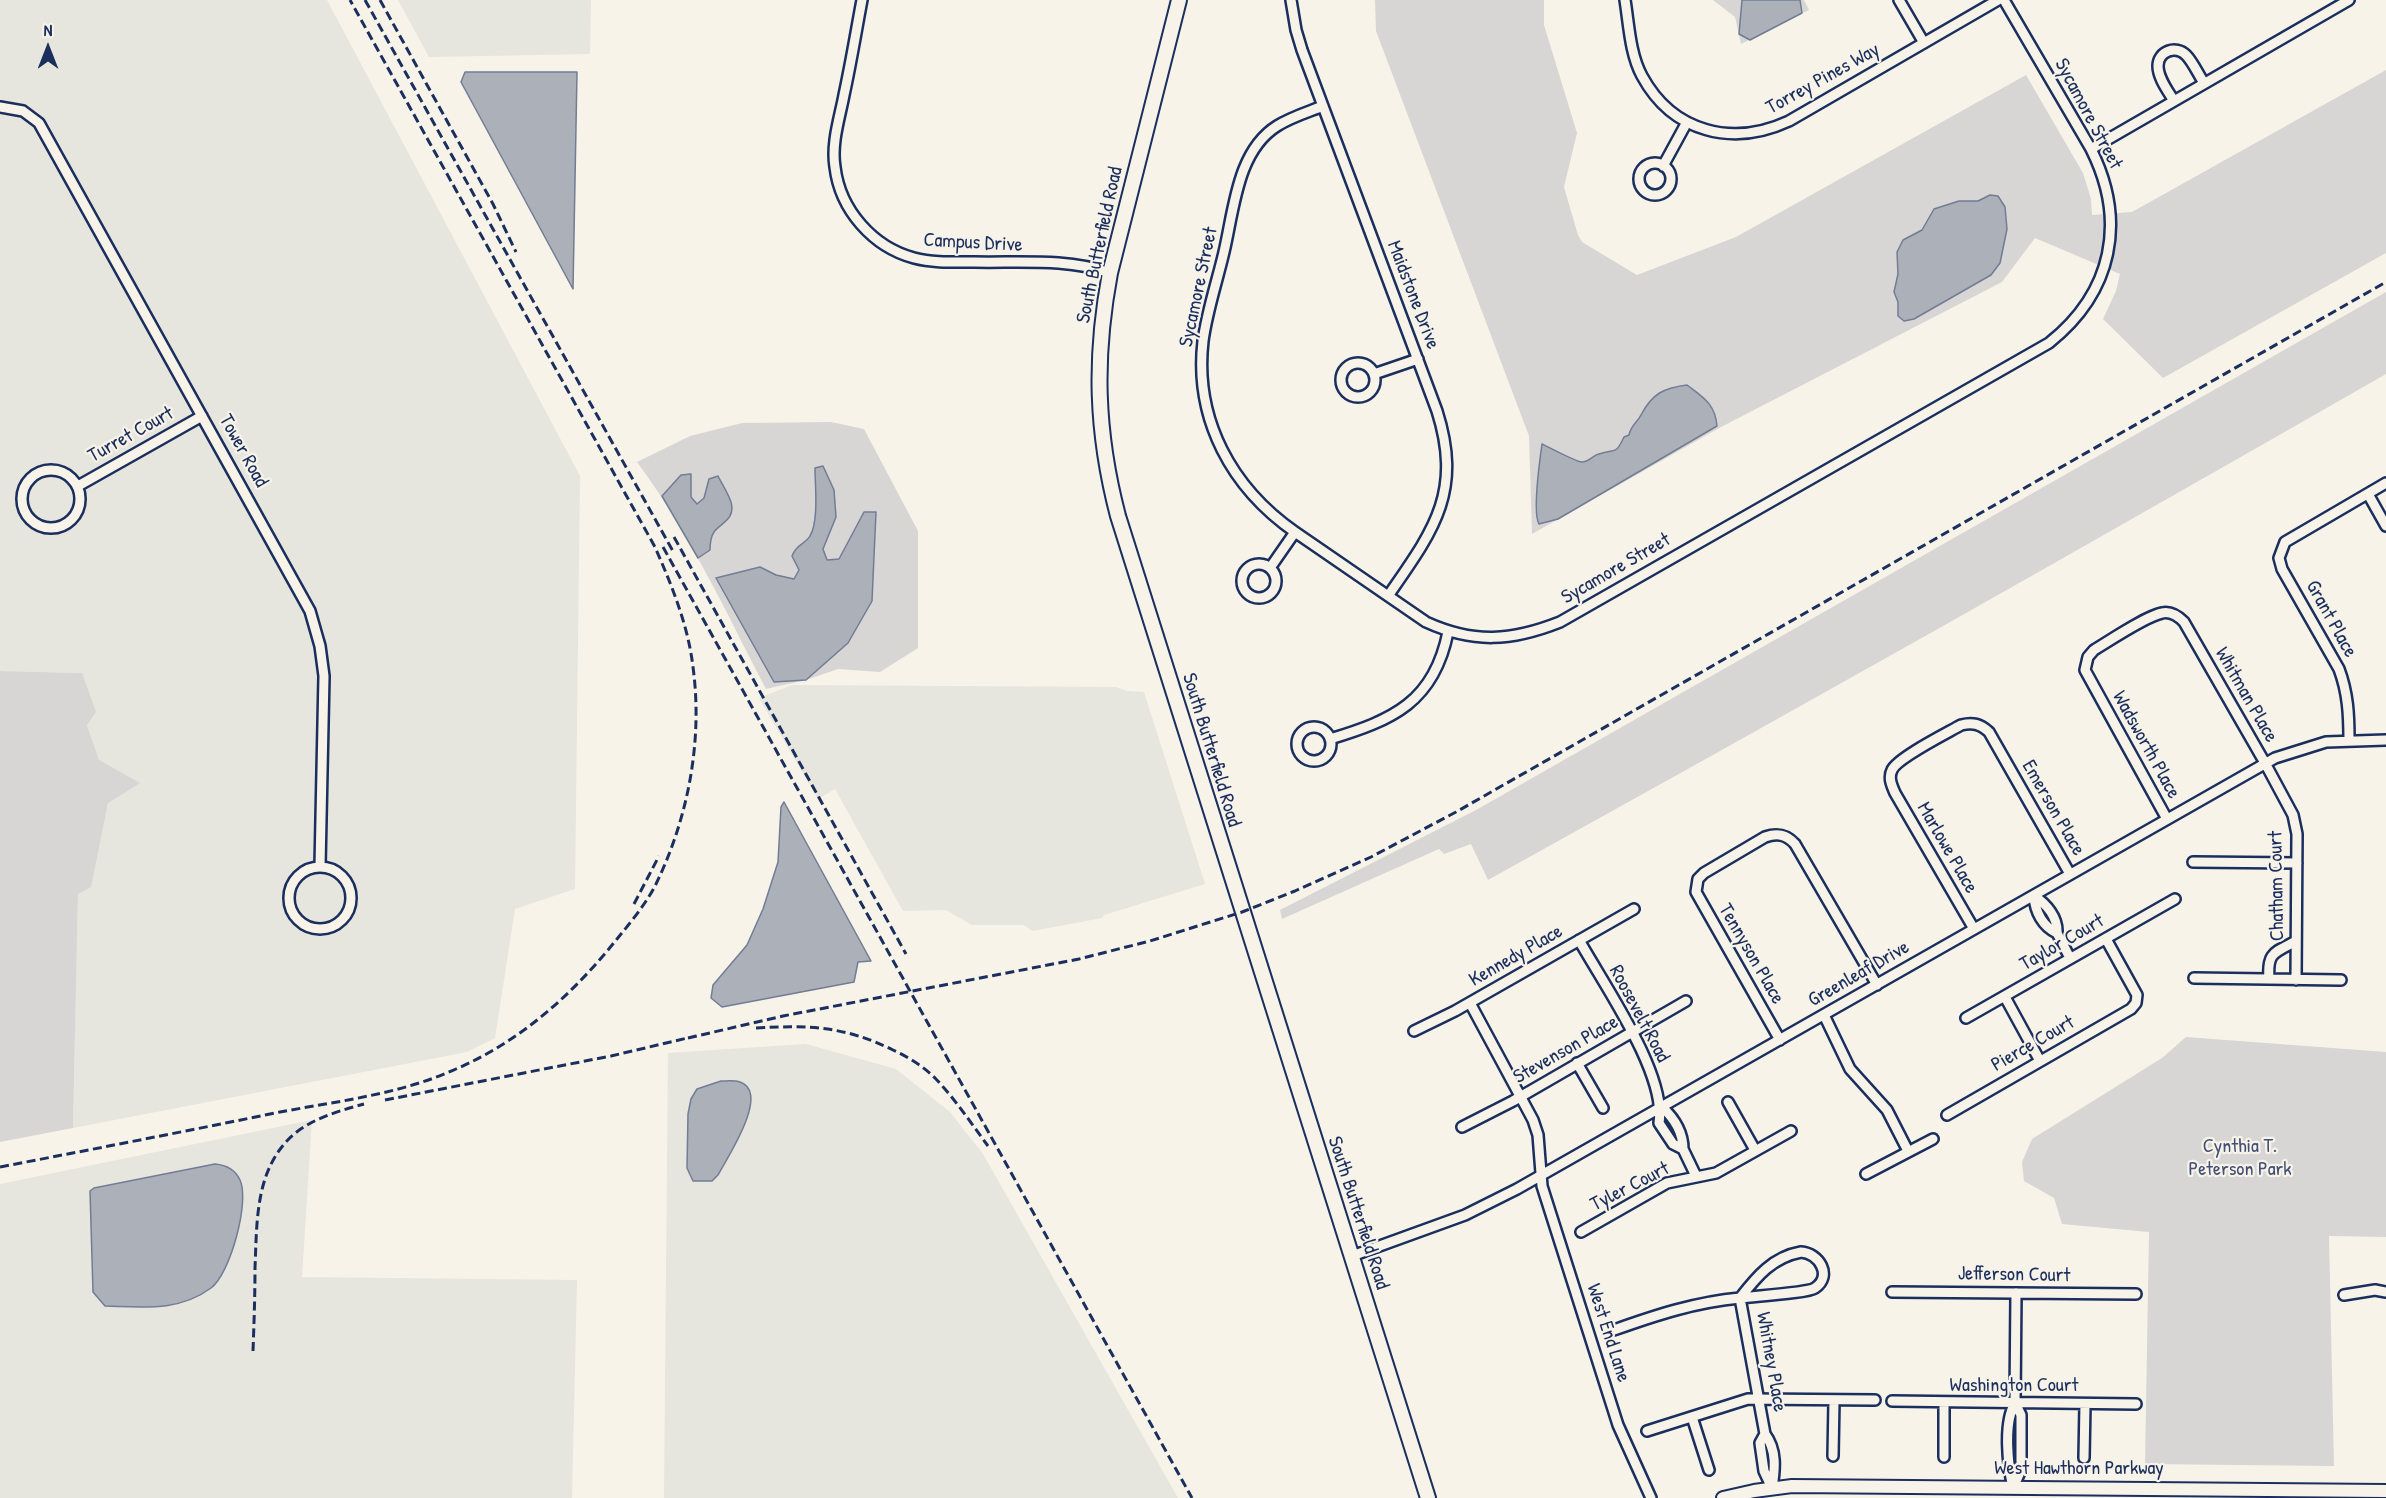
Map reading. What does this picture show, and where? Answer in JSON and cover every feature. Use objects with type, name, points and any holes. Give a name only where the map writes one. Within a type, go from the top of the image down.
[{"type":"main road","name":"South Butterfield Road","points":[[1179,0],[1110,273],[1100,335],[1098,383],[1103,448],[1115,507],[1428,1498]]},
{"type":"street","name":"Campus Drive","points":[[862,0],[834,157],[840,189],[852,214],[862,227],[888,247],[916,259],[939,262],[1081,265],[1110,273]]},
{"type":"street","name":"Maidstone Drive","points":[[1291,0],[1296,30],[1444,431],[1447,476],[1436,522],[1425,543],[1388,597]]},
{"type":"street","name":"Torrey Pines Way","points":[[1625,0],[1633,52],[1641,75],[1654,94],[1670,111],[1687,122],[1720,133],[1754,133],[1773,128],[1998,0]]},
{"type":"street","points":[[1899,0],[1924,43]]},
{"type":"street","name":"Sycamore Street","points":[[1323,106],[1276,126],[1252,152],[1244,170],[1203,342],[1203,385],[1211,425],[1221,450],[1249,493],[1280,522],[1426,622],[1448,632],[1472,636],[1514,637],[1560,622],[2049,343],[2063,332],[2089,300],[2106,259],[2111,234],[2109,199],[2100,167],[2004,0]]},
{"type":"street","points":[[2091,149],[2349,0]]},
{"type":"street","points":[[2174,101],[2158,66],[2160,58],[2165,53],[2178,50],[2184,53],[2204,83]]},
{"type":"street","name":"Tower Road","points":[[0,107],[23,111],[39,123],[300,591],[316,628],[324,676],[320,866]]},
{"type":"street","points":[[1663,166],[1687,122]]},
{"type":"street","points":[[1374,374],[1418,359]]},
{"type":"street","name":"Turret Court","points":[[78,486],[202,416]]},
{"type":"street","name":"Turret Court","points":[[50,470],[58,471],[69,476],[78,486],[80,505],[76,514],[62,526],[54,528],[37,524],[25,512],[23,492],[36,474],[50,470]]},
{"type":"street","name":"Grant Place","points":[[2349,740],[2347,696],[2339,669],[2279,562],[2281,548],[2285,542],[2305,529],[2386,483]]},
{"type":"street","points":[[2368,494],[2386,526]]},
{"type":"street","points":[[1270,567],[1295,532]]},
{"type":"street","name":"Whitman Place","points":[[2094,689],[2085,670],[2091,653],[2161,613],[2179,617],[2265,763]]},
{"type":"street","points":[[1330,739],[1380,723],[1416,698],[1436,670],[1448,632]]},
{"type":"street","name":"Wadsworth Place","points":[[2094,689],[2167,819]]},
{"type":"street","name":"Emerson Place","points":[[1891,784],[1892,770],[1900,760],[1969,723],[1983,727],[1989,732],[2070,874]]},
{"type":"street","name":"Greenleaf Drive","points":[[1352,1256],[1465,1215],[1542,1176],[2265,763],[2310,746],[2349,740],[2386,740]]},
{"type":"street","name":"Chatham Court","points":[[2265,763],[2293,815],[2297,834],[2296,980]]},
{"type":"street","name":"Marlowe Place","points":[[1891,784],[1974,929]]},
{"type":"street","name":"Tennyson Place","points":[[1780,1040],[1698,897],[1696,885],[1704,873],[1765,837],[1775,834],[1792,840],[1877,985]]},
{"type":"street","points":[[2193,862],[2297,863]]},
{"type":"street","points":[[320,866],[335,870],[346,879],[352,901],[342,921],[321,929],[301,922],[295,916],[289,902],[291,886],[296,878],[303,872],[320,866]]},
{"type":"street","points":[[2034,896],[2035,907],[2048,929],[2056,933],[2070,958]]},
{"type":"street","name":"Taylor Court","points":[[1966,1018],[2175,899]]},
{"type":"street","name":"Kennedy Place","points":[[1414,1031],[1634,909]]},
{"type":"street","name":"Pierce Court","points":[[1947,1114],[2131,1009],[2136,1003],[2137,994],[2106,939]]},
{"type":"street","name":"Roosevelt Road","points":[[1579,940],[1649,1065],[1662,1107]]},
{"type":"street","points":[[2269,979],[2268,960],[2273,953],[2296,941]]},
{"type":"street","points":[[2194,978],[2341,980]]},
{"type":"street","points":[[2005,997],[2040,1061]]},
{"type":"street","name":"Stevenson Place","points":[[1462,1127],[1686,1001]]},
{"type":"street","name":"West End Lane","points":[[1470,1002],[1538,1135],[1542,1186],[1618,1425],[1651,1498]]},
{"type":"street","points":[[1824,1015],[1850,1069],[1887,1110],[1908,1150]]},
{"type":"street","points":[[1577,1063],[1603,1108]]},
{"type":"street","points":[[1728,1102],[1755,1150]]},
{"type":"street","name":"Tyler Court","points":[[1662,1107],[1659,1123],[1673,1144],[1683,1149],[1696,1176]]},
{"type":"street","name":"Tyler Court","points":[[1581,1232],[1668,1184],[1716,1173],[1791,1131]]},
{"type":"street","points":[[1866,1173],[1933,1139]]},
{"type":"street","points":[[1614,1330],[1659,1314],[1710,1300],[1740,1298],[1783,1292],[1805,1292],[1813,1290],[1822,1281],[1820,1261],[1809,1252],[1784,1257],[1756,1276],[1740,1298]]},
{"type":"street","points":[[2343,1295],[2375,1290],[2386,1292]]},
{"type":"street","name":"Jefferson Court","points":[[1892,1292],[2136,1294]]},
{"type":"street","points":[[2013,1488],[2009,1469],[2009,1413],[2015,1403],[2016,1293]]},
{"type":"street","name":"Whitney Place","points":[[1740,1298],[1765,1434],[1760,1443],[1764,1471],[1772,1488]]},
{"type":"street","points":[[1647,1431],[1748,1399],[1875,1400]]},
{"type":"street","points":[[1833,1456],[1834,1400]]},
{"type":"street","name":"Washington Court","points":[[1892,1401],[2136,1404]]},
{"type":"street","points":[[1944,1403],[1944,1457]]},
{"type":"street","points":[[2084,1458],[2085,1404]]},
{"type":"street","points":[[1692,1418],[1708,1470]]},
{"type":"street","name":"West Hawthorn Parkway","points":[[1723,1498],[1792,1486],[2386,1491]]},
{"type":"shaded area","points":[[0,0],[327,0],[580,476],[575,889],[515,909],[495,1038],[467,1052],[73,1128],[78,894],[101,833],[108,803],[99,760],[87,725],[82,673],[0,671]]},
{"type":"shaded area","points":[[398,0],[591,0],[590,54],[429,57]]},
{"type":"shaded area","points":[[1742,0],[1800,0],[1802,13],[1750,40],[1739,34]]},
{"type":"shaded area","points":[[465,72],[577,72],[573,289],[461,82]]},
{"type":"shaded area","points":[[1990,195],[1998,196],[2005,207],[2007,229],[2000,263],[1991,275],[1914,319],[1904,321],[1898,316],[1898,302],[1894,292],[1898,274],[1897,252],[1903,240],[1922,230],[1934,209],[1959,201],[1978,201]]},
{"type":"shaded area","points":[[1687,385],[1711,407],[1717,426],[1558,519],[1539,524],[1536,497],[1542,444],[1570,458],[1582,462],[1587,461],[1619,447],[1649,402],[1659,393]]},
{"type":"shaded area","points":[[823,466],[834,490],[836,517],[823,549],[827,560],[839,559],[864,512],[876,512],[872,601],[848,643],[806,680],[774,682],[716,578],[760,567],[776,575],[794,579],[799,570],[792,556],[796,549],[808,539],[813,529],[816,512],[815,468]]},
{"type":"shaded area","points":[[691,474],[691,497],[697,504],[704,498],[709,479],[718,476],[732,508],[727,520],[713,534],[710,550],[698,558],[662,496],[681,475]]},
{"type":"shaded area","points":[[792,685],[1116,687],[1127,691],[1144,692],[1205,884],[1104,915],[1102,918],[1032,931],[1024,925],[972,925],[946,910],[903,911],[835,789],[818,799],[759,698]]},
{"type":"shaded area","points":[[784,802],[871,961],[858,962],[854,982],[722,1007],[711,998],[713,985],[747,945],[763,909],[778,862],[781,807]]},
{"type":"shaded area","points":[[806,1044],[896,1069],[950,1112],[983,1154],[1178,1498],[664,1498],[668,1053]]},
{"type":"shaded area","points":[[721,1081],[738,1081],[748,1088],[751,1098],[749,1111],[737,1141],[718,1175],[712,1181],[693,1181],[687,1168],[688,1114],[691,1099],[697,1089]]},
{"type":"shaded area","points":[[312,1120],[302,1277],[577,1280],[572,1498],[0,1498],[0,1184]]},
{"type":"shaded area","points":[[215,1164],[233,1170],[240,1180],[242,1190],[240,1220],[236,1237],[225,1268],[218,1280],[199,1296],[173,1305],[105,1306],[93,1292],[90,1191],[94,1188]]},
{"type":"green space","points":[[1375,0],[1544,0],[1544,25],[1577,133],[1564,187],[1578,235],[1582,242],[1637,275],[1736,237],[2026,75],[2083,173],[2091,199],[2092,215],[2132,212],[2386,70],[2386,253],[2163,378],[2103,319],[2116,291],[2120,274],[2035,238],[2002,282],[1721,427],[1532,534],[1529,436],[1376,31]]},
{"type":"green space","points":[[1713,0],[1804,0],[1809,10],[1741,44],[1735,17]]},
{"type":"green space","points":[[2386,292],[2386,374],[2162,502],[1488,880],[1471,844],[1444,854],[1439,849],[1282,919],[1280,910],[1476,810]]},
{"type":"green space","points":[[831,422],[864,429],[918,531],[918,648],[880,672],[838,669],[806,680],[766,689],[690,544],[637,462],[690,436],[742,423]]},
{"type":"green space","points":[[0,671],[82,673],[96,712],[87,725],[99,760],[140,783],[108,803],[91,887],[78,894],[73,1128],[0,1142]]},
{"type":"green space","name":"Cynthia T. Peterson Park","points":[[2186,1037],[2386,1052],[2386,1237],[2329,1236],[2334,1466],[2145,1464],[2149,1232],[2062,1224],[2054,1198],[2024,1181],[2022,1162],[2032,1139],[2162,1058]]},
{"type":"railway","points":[[0,1167],[392,1091],[435,1078],[480,1058],[524,1030],[544,1014],[564,997],[600,959],[651,893],[667,860],[676,834],[690,779],[694,751],[696,695],[691,651],[673,591],[655,547],[350,0]]},
{"type":"railway","points":[[365,0],[674,553]]},
{"type":"railway","points":[[380,0],[493,204],[516,252]]},
{"type":"railway","points":[[688,1038],[783,1016],[1079,959],[1150,941],[1242,912],[1295,891],[1371,857],[1456,812],[2386,282]]},
{"type":"railway","points":[[674,537],[906,954]]},
{"type":"railway","points":[[663,547],[1192,1498]]},
{"type":"railway","points":[[634,904],[659,856]]},
{"type":"railway","points":[[756,1028],[826,1029],[858,1036],[899,1053],[935,1078],[988,1146]]},
{"type":"railway","points":[[385,1100],[611,1056],[696,1036]]},
{"type":"railway","points":[[253,1351],[256,1232],[260,1197],[271,1164],[281,1149],[301,1129],[327,1116],[364,1104]]}]
